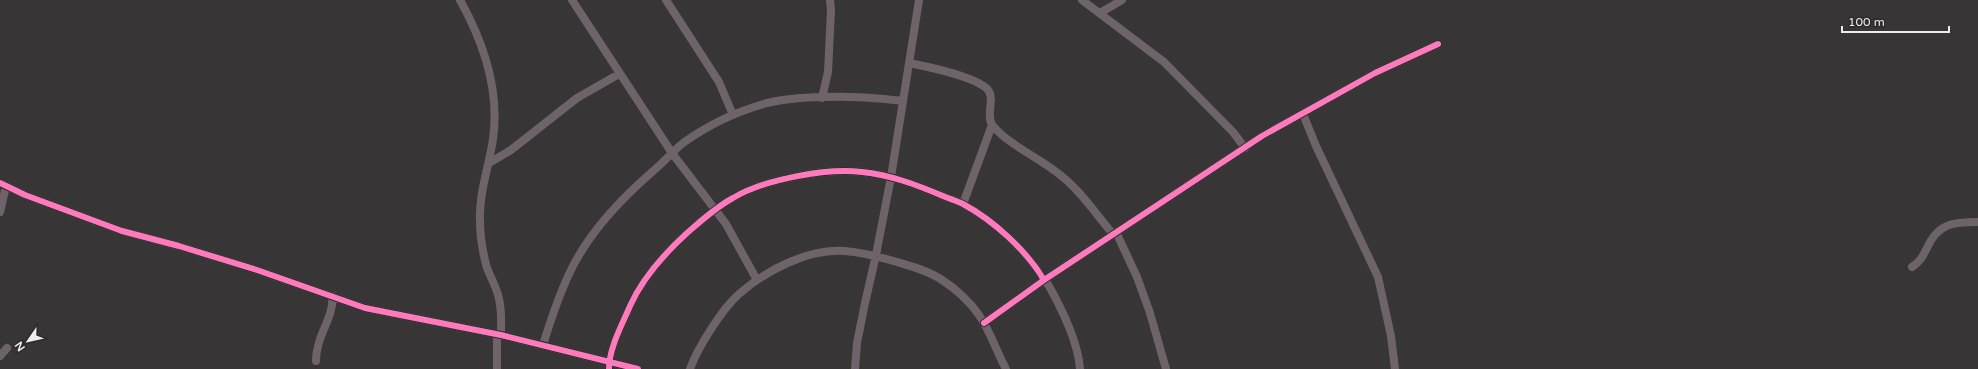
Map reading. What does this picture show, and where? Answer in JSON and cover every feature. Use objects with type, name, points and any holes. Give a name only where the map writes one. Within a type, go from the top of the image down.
[{"type":"street","points":[[460,0],[475,28],[491,78],[495,105],[495,122],[488,163],[483,180],[480,221],[487,267],[499,298],[502,317],[499,335],[497,369]]},
{"type":"street","points":[[572,0],[672,154],[726,224],[757,280]]},
{"type":"street","points":[[666,0],[719,82],[733,115]]},
{"type":"street","points":[[822,98],[828,72],[831,10],[830,0]]},
{"type":"street","points":[[854,368],[865,303],[891,178],[919,0]]},
{"type":"street","points":[[1082,0],[1164,62],[1233,132],[1245,148]]},
{"type":"street","points":[[1100,13],[1122,0]]},
{"type":"street","points":[[984,323],[1044,280],[1284,122],[1303,114],[1375,73],[1438,44]]},
{"type":"street","points":[[909,63],[978,83],[987,88],[991,94],[990,114],[992,125],[963,204]]},
{"type":"street","points":[[488,163],[511,150],[578,98],[619,74]]},
{"type":"street","points":[[543,345],[564,285],[573,266],[590,238],[624,196],[682,144],[707,128],[733,115],[767,103],[822,98],[876,98],[903,101]]},
{"type":"street","points":[[1303,114],[1316,146],[1378,277],[1391,336],[1394,369]]},
{"type":"street","points":[[992,125],[1001,134],[1057,172],[1115,233],[1137,276],[1150,313],[1166,369]]},
{"type":"street","points":[[609,366],[620,329],[634,298],[653,267],[677,242],[715,210],[732,198],[754,187],[799,176],[823,173],[861,172],[891,178],[919,186],[963,204],[984,218],[1020,250],[1034,263],[1055,297],[1073,340],[1079,358],[1080,369]]},
{"type":"street","points":[[0,212],[3,185],[32,198],[122,231],[179,246],[365,308],[543,345],[609,366],[638,369]]},
{"type":"street","points":[[1912,267],[1921,261],[1929,242],[1944,226],[1964,222],[1978,222]]},
{"type":"street","points":[[690,369],[694,357],[722,314],[738,294],[757,280],[790,262],[816,253],[843,251],[876,256],[910,266],[942,279],[965,299],[979,315],[1006,369]]},
{"type":"street","points":[[316,360],[319,336],[333,304],[332,296]]},
{"type":"street","points":[[0,356],[7,348]]},
{"type":"cycle path","points":[[984,323],[1044,280],[1262,136],[1375,73],[1438,44]]},
{"type":"cycle path","points":[[609,369],[611,353],[635,295],[655,266],[670,249],[687,233],[727,202],[746,191],[778,180],[796,176],[814,173],[847,171],[873,173],[904,181],[963,204],[997,227],[1019,247],[1044,280]]},
{"type":"cycle path","points":[[0,183],[25,195],[122,231],[179,246],[257,270],[365,308],[501,335],[638,369]]}]
